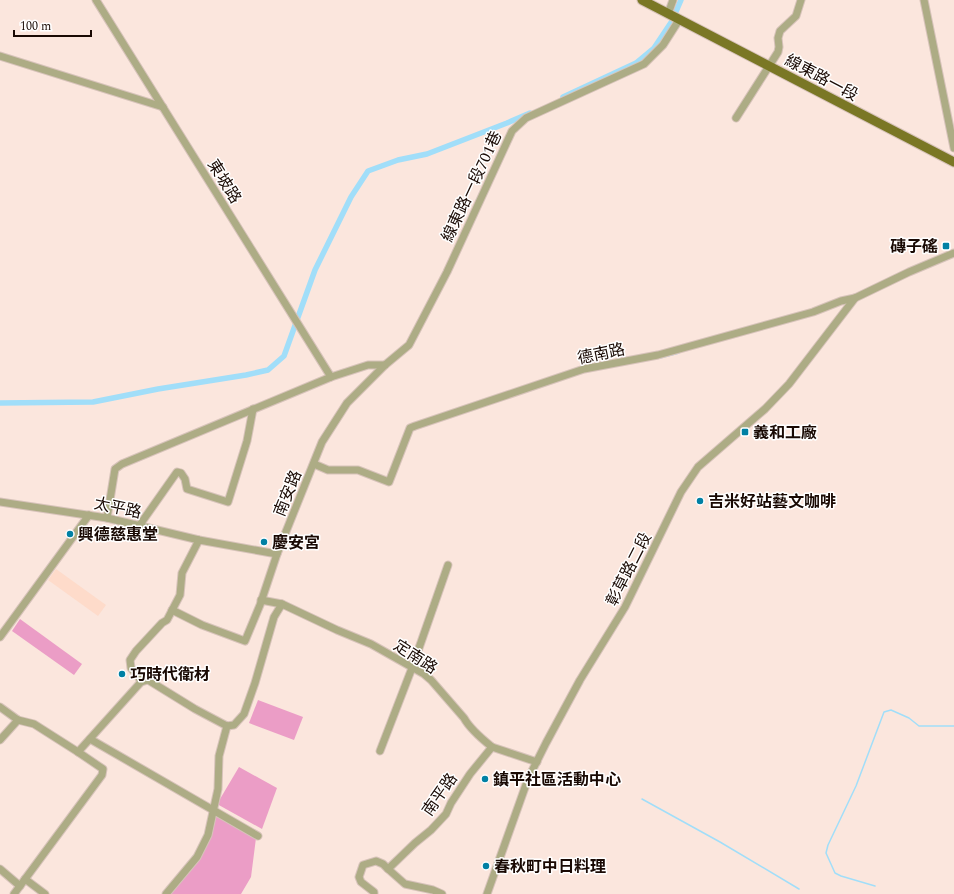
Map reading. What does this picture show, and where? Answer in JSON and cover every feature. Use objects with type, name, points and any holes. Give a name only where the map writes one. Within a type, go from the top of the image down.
[{"type":"main road","name":"線東路一段","points":[[642,0],[954,162]]},
{"type":"street","name":"東坡路","points":[[96,0],[331,377]]},
{"type":"street","name":"線東路一段701巷","points":[[314,464],[322,442],[347,403],[385,365],[409,345],[447,272],[512,131],[526,118],[644,64],[663,45],[674,17],[673,0]]},
{"type":"street","points":[[736,118],[778,52],[778,38],[780,31],[796,16],[801,0]]},
{"type":"street","points":[[924,0],[954,148]]},
{"type":"street","points":[[0,56],[163,107]]},
{"type":"street","name":"德南路","points":[[314,464],[328,470],[358,470],[389,482],[410,428],[584,369],[658,356],[813,312],[842,301],[855,298],[909,272],[954,253]]},
{"type":"street","name":"彰草路二段","points":[[487,894],[528,779],[580,680],[625,607],[681,492],[698,467],[784,390],[855,298]]},
{"type":"street","points":[[107,518],[115,469],[122,464],[253,408],[331,377],[368,365],[385,365]]},
{"type":"street","points":[[139,526],[176,472],[181,473],[187,489],[228,502],[246,441],[253,408]]},
{"type":"street","name":"南安路","points":[[172,610],[202,625],[245,641],[277,554],[314,464]]},
{"type":"street","name":"太平路","points":[[0,502],[107,518],[199,540],[277,554]]},
{"type":"street","points":[[0,637],[89,515]]},
{"type":"street","points":[[141,682],[131,668],[130,660],[162,623],[167,620],[180,595],[182,574],[199,540]]},
{"type":"street","points":[[380,751],[412,668],[448,565]]},
{"type":"street","name":"定南路","points":[[261,600],[282,604],[371,644],[412,668],[431,680],[464,718],[467,724],[492,747],[537,762]]},
{"type":"street","points":[[78,752],[141,682],[148,680],[194,709],[228,726],[234,725],[244,714],[255,683],[274,617],[282,604]]},
{"type":"street","points":[[0,707],[18,720],[34,724],[103,769],[102,775],[14,894]]},
{"type":"street","points":[[0,740],[18,720]]},
{"type":"street","points":[[166,894],[197,857],[208,835],[218,789],[219,756],[228,726]]},
{"type":"street","points":[[90,739],[258,836]]},
{"type":"street","name":"南平路","points":[[388,869],[431,830],[446,814],[451,803],[470,774],[492,747]]},
{"type":"street","points":[[374,894],[374,892],[359,880],[363,865],[376,862],[383,864],[405,884],[433,890],[442,894]]},
{"type":"street","points":[[0,869],[45,894]]},
{"type":"shaded area","points":[[56,569],[106,605],[98,616],[48,580]]},
{"type":"shaded area","points":[[20,619],[82,664],[74,675],[12,631]]},
{"type":"shaded area","points":[[258,700],[303,717],[294,740],[249,723]]},
{"type":"shaded area","points":[[239,767],[277,788],[262,829],[217,804]]},
{"type":"shaded area","points":[[214,811],[256,838],[251,877],[241,894],[163,894],[205,841]]},
{"type":"waterway","points":[[563,97],[636,63],[654,48],[672,21],[681,0]]},
{"type":"waterway","points":[[0,403],[93,402],[268,370],[284,356],[315,270],[351,197],[368,171],[398,160],[427,154],[530,113]]},
{"type":"waterway","points":[[660,358],[679,353]]},
{"type":"waterway","points":[[875,886],[835,873],[826,853],[828,845],[856,786],[884,712],[891,710],[909,718],[919,726],[954,726]]},
{"type":"waterway","points":[[642,799],[720,842],[799,889]]},
{"type":"place","name":"磚子磘","points":[[946,246]]},
{"type":"place","name":"義和工廠","points":[[745,432]]},
{"type":"place","name":"吉米好站藝文咖啡","points":[[700,501]]},
{"type":"place","name":"興德慈惠堂","points":[[70,534]]},
{"type":"place","name":"慶安宮","points":[[264,542]]},
{"type":"place","name":"巧時代衛材","points":[[122,674]]},
{"type":"place","name":"鎮平社區活動中心","points":[[485,779]]},
{"type":"place","name":"春秋町中日料理","points":[[486,866]]}]
